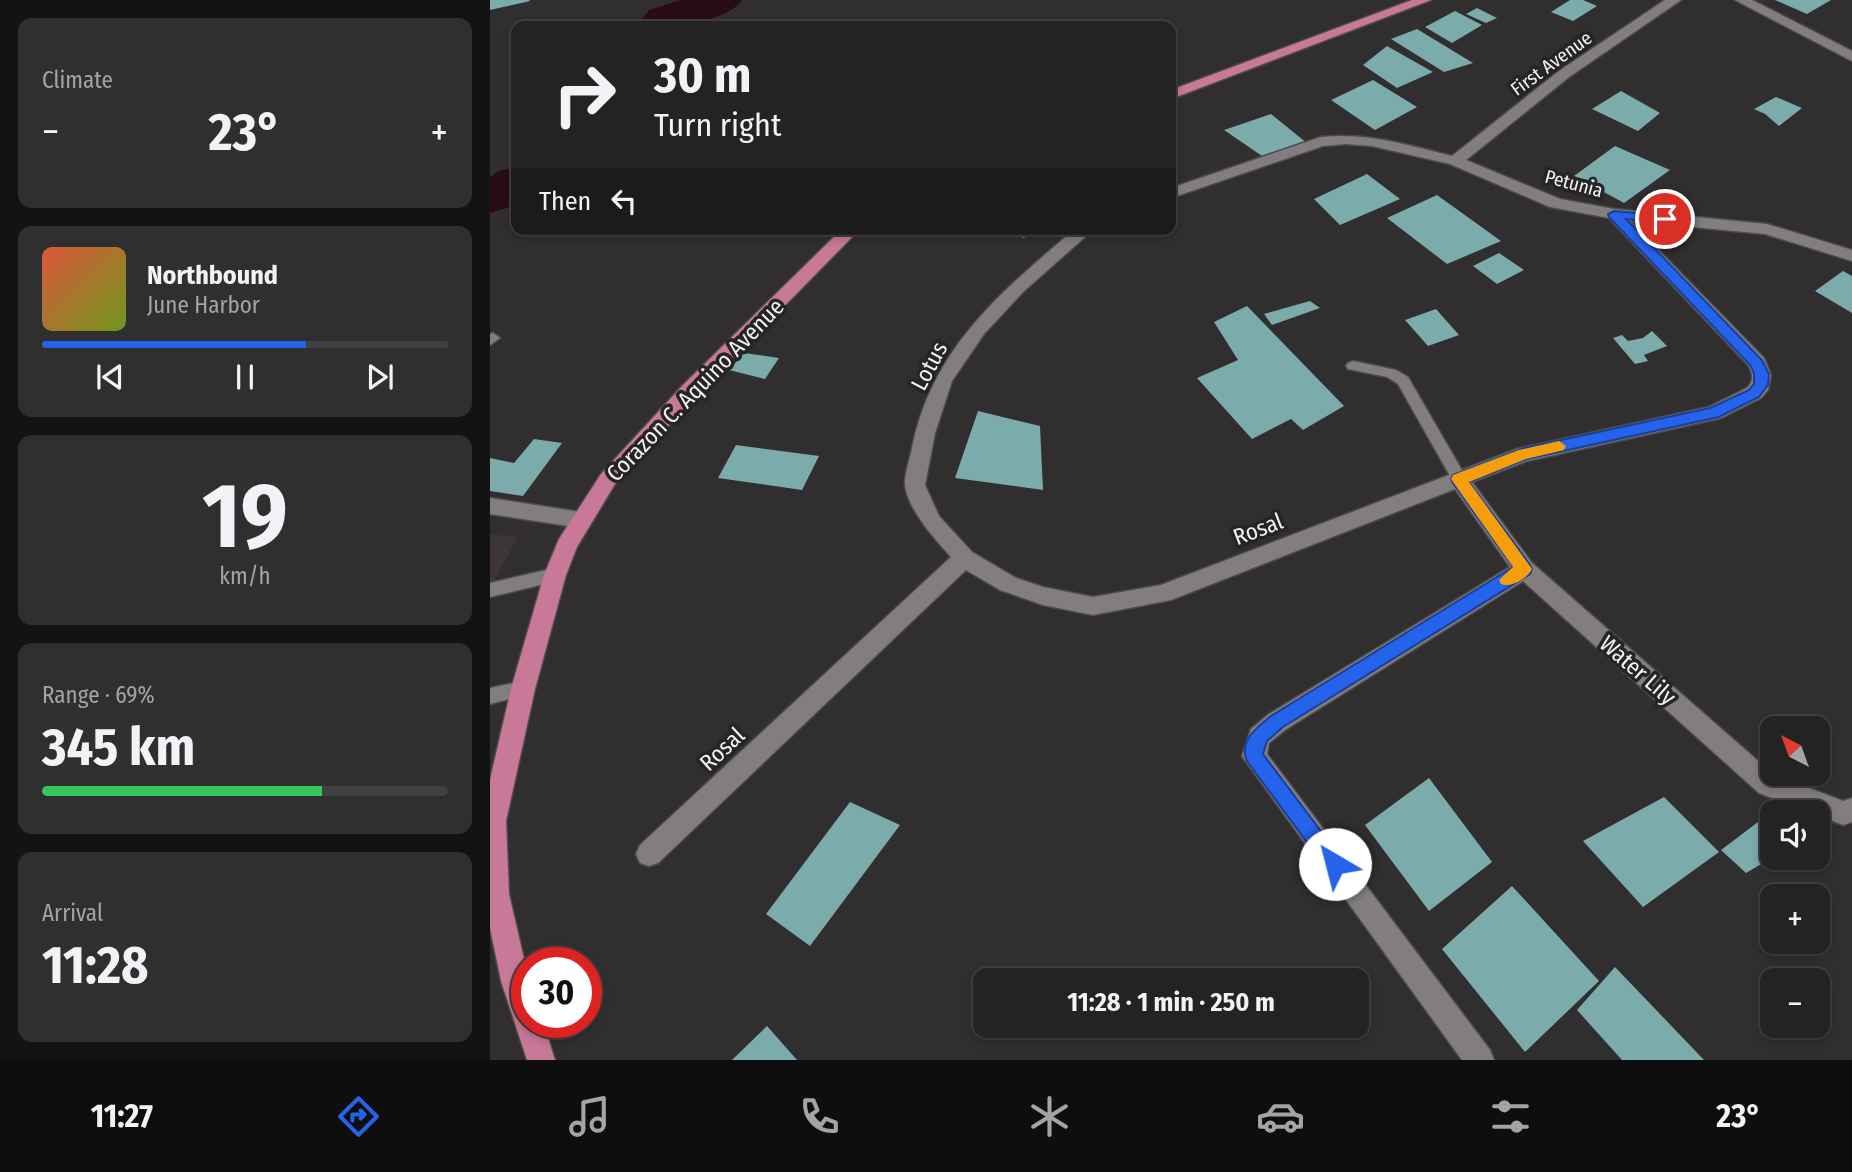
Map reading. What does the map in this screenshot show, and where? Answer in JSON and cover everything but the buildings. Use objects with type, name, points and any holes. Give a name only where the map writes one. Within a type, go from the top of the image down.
[{"type":"main road","points":[[1176,93],[1424,0]]},
{"type":"main road","name":"Corazon C. Aquino Avenue","points":[[511,959],[496,894],[493,821],[523,689],[555,575],[581,520],[608,479],[690,390],[846,235]]},
{"type":"main road","points":[[533,1038],[541,1060]]},
{"type":"street","name":"First Avenue","points":[[1455,160],[1564,74],[1674,0]]},
{"type":"street","points":[[1742,0],[1852,57]]},
{"type":"street","name":"Petunia","points":[[1176,191],[1321,142],[1346,139],[1372,141],[1455,160],[1556,203],[1614,214],[1767,229],[1852,256]]},
{"type":"street","name":"Rosal","points":[[649,854],[964,558],[1008,584],[1043,596],[1093,606],[1163,594],[1524,454],[1714,413],[1754,393],[1761,385],[1762,374],[1757,363],[1614,214]]},
{"type":"street","name":"Lotus","points":[[964,558],[931,521],[915,485],[925,433],[943,380],[978,330],[1017,288],[1079,235]]},
{"type":"street","name":"Water Lily","points":[[1459,479],[1524,569],[1768,785],[1843,813],[1852,810]]},
{"type":"street","points":[[490,506],[581,520]]},
{"type":"street","points":[[1480,1060],[1254,755],[1259,737],[1277,722],[1524,569]]},
{"type":"lane","points":[[1353,366],[1391,373],[1403,381],[1459,479]]},
{"type":"lane","points":[[490,590],[555,575]]},
{"type":"lane","points":[[490,695],[523,689]]},
{"type":"shaded area","points":[[490,534],[518,537],[490,589]]},
{"type":"waterway","points":[[662,21],[722,0]]},
{"type":"waterway","points":[[490,198],[511,184]]},
{"type":"slow traffic","points":[[1507,580],[1524,569],[1459,479],[1524,454],[1559,446]]},
{"type":"route","points":[[1335,864],[1254,755],[1259,737],[1277,722],[1524,569],[1459,479],[1524,454],[1714,413],[1754,393],[1761,385],[1762,374],[1757,363],[1614,214],[1665,219]]}]
